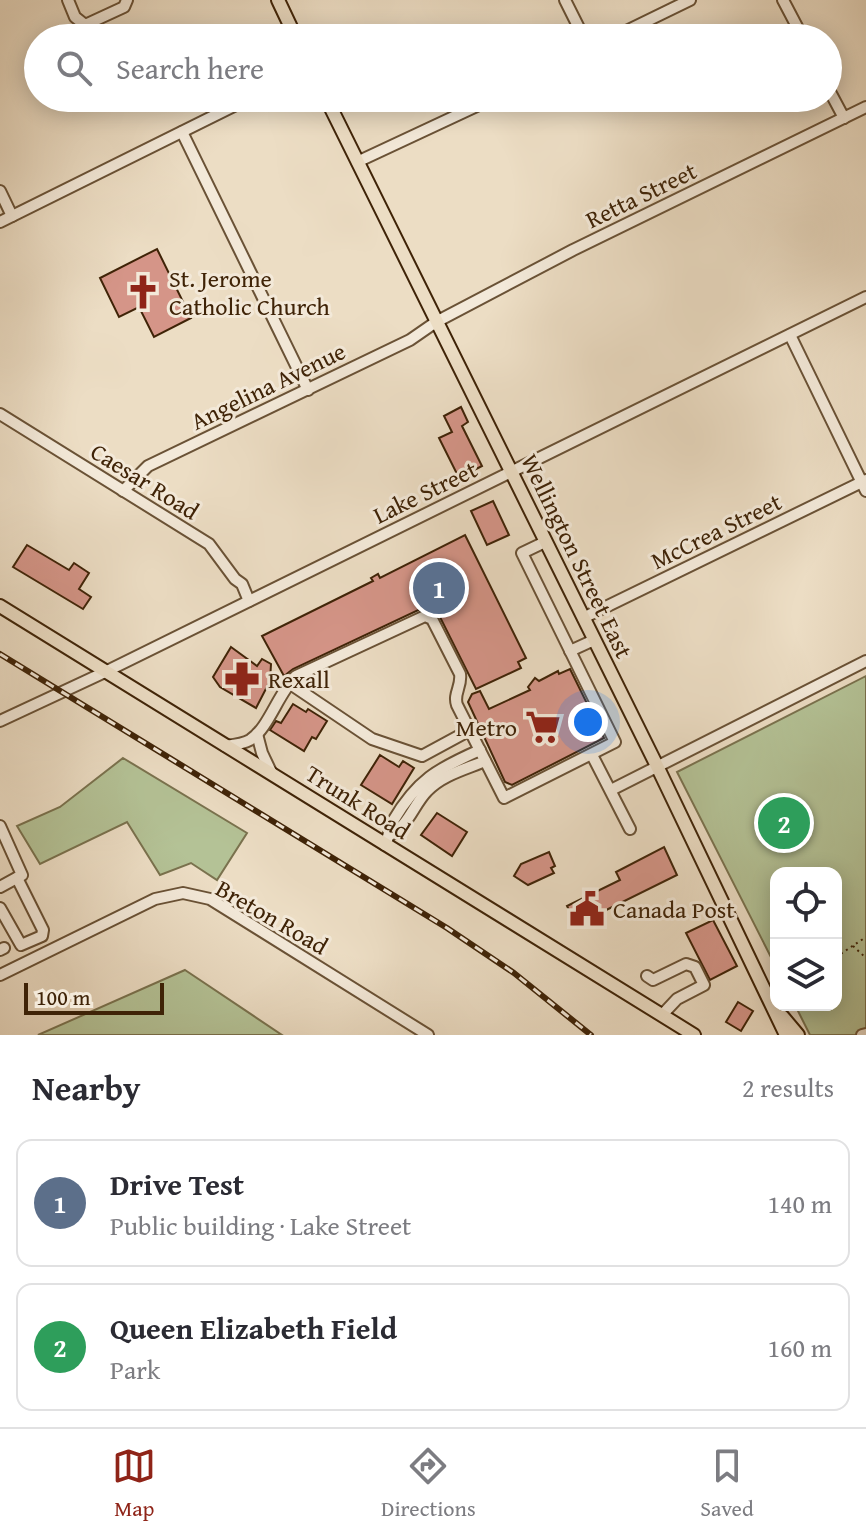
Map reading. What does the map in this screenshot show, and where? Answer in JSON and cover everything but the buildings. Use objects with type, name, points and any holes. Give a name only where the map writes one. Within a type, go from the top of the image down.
[{"type":"main road","points":[[278,0],[289,24]]},
{"type":"main road","name":"Wellington Street East","points":[[333,112],[770,1001]]},
{"type":"main road","name":"Trunk Road","points":[[0,606],[273,776],[388,840],[694,1035]]},
{"type":"main road","name":"Wellington Street East","points":[[775,1011],[786,1035]]},
{"type":"main road","points":[[778,1011],[798,1035]]},
{"type":"street","points":[[68,0],[75,17],[84,24]]},
{"type":"street","points":[[87,24],[124,7],[127,0]]},
{"type":"street","points":[[565,0],[577,24]]},
{"type":"street","points":[[641,24],[690,0]]},
{"type":"street","points":[[783,0],[796,24]]},
{"type":"street","name":"Retta Street","points":[[436,322],[573,250],[866,107]]},
{"type":"street","points":[[0,222],[222,112]]},
{"type":"street","points":[[357,162],[464,112]]},
{"type":"street","points":[[841,112],[844,118]]},
{"type":"street","points":[[182,132],[308,390]]},
{"type":"street","points":[[0,191],[12,216]]},
{"type":"street","name":"Lake Street","points":[[0,721],[866,297]]},
{"type":"street","name":"Angelina Avenue","points":[[123,491],[148,466],[410,340],[436,322]]},
{"type":"street","points":[[790,335],[864,484]]},
{"type":"street","name":"Caesar Road","points":[[0,414],[209,544],[242,584],[249,601]]},
{"type":"street","name":"McCrea Street","points":[[583,618],[864,484]]},
{"type":"street","points":[[225,746],[244,743],[257,734],[296,676],[420,616],[429,617],[460,674],[455,700],[504,798],[615,742],[522,553],[545,542]]},
{"type":"street","points":[[570,651],[594,640]]},
{"type":"street","points":[[611,790],[866,661]]},
{"type":"street","points":[[289,683],[372,739],[422,756],[470,730]]},
{"type":"street","points":[[257,734],[273,776]]},
{"type":"street","points":[[388,840],[391,826],[421,782],[480,750]]},
{"type":"street","points":[[592,755],[630,829]]},
{"type":"street","points":[[388,840],[399,831],[434,784],[485,761]]},
{"type":"street","points":[[0,826],[22,872],[22,875],[0,887]]},
{"type":"street","points":[[0,908],[21,945],[42,936],[43,930],[17,878]]},
{"type":"street","name":"Breton Road","points":[[0,975],[155,899],[183,893],[210,899],[428,1035]]},
{"type":"street","points":[[647,976],[653,980],[686,964],[695,967],[704,985],[677,999],[662,1015]]},
{"type":"path","points":[[842,953],[866,937]]},
{"type":"path","points":[[853,946],[866,958]]},
{"type":"green space","points":[[866,676],[866,1035],[810,1035],[798,1011],[842,1011],[842,867],[770,867],[770,955],[677,772]]},
{"type":"green space","points":[[123,758],[247,833],[217,880],[191,863],[160,875],[127,822],[40,864],[17,826],[60,807]]},
{"type":"green space","points":[[185,970],[282,1035],[38,1035]]},
{"type":"railway","points":[[0,654],[447,928],[514,973],[591,1035]]},
{"type":"place","name":"St. Jerome Catholic Church","points":[[143,292]]},
{"type":"place","name":"Drive Test","points":[[439,588]]},
{"type":"place","name":"Rexall","points":[[242,679]]},
{"type":"place","name":"Metro","points":[[543,727]]},
{"type":"place","name":"Queen Elizabeth Field","points":[[784,823]]},
{"type":"place","name":"Canada Post","points":[[587,909]]}]
